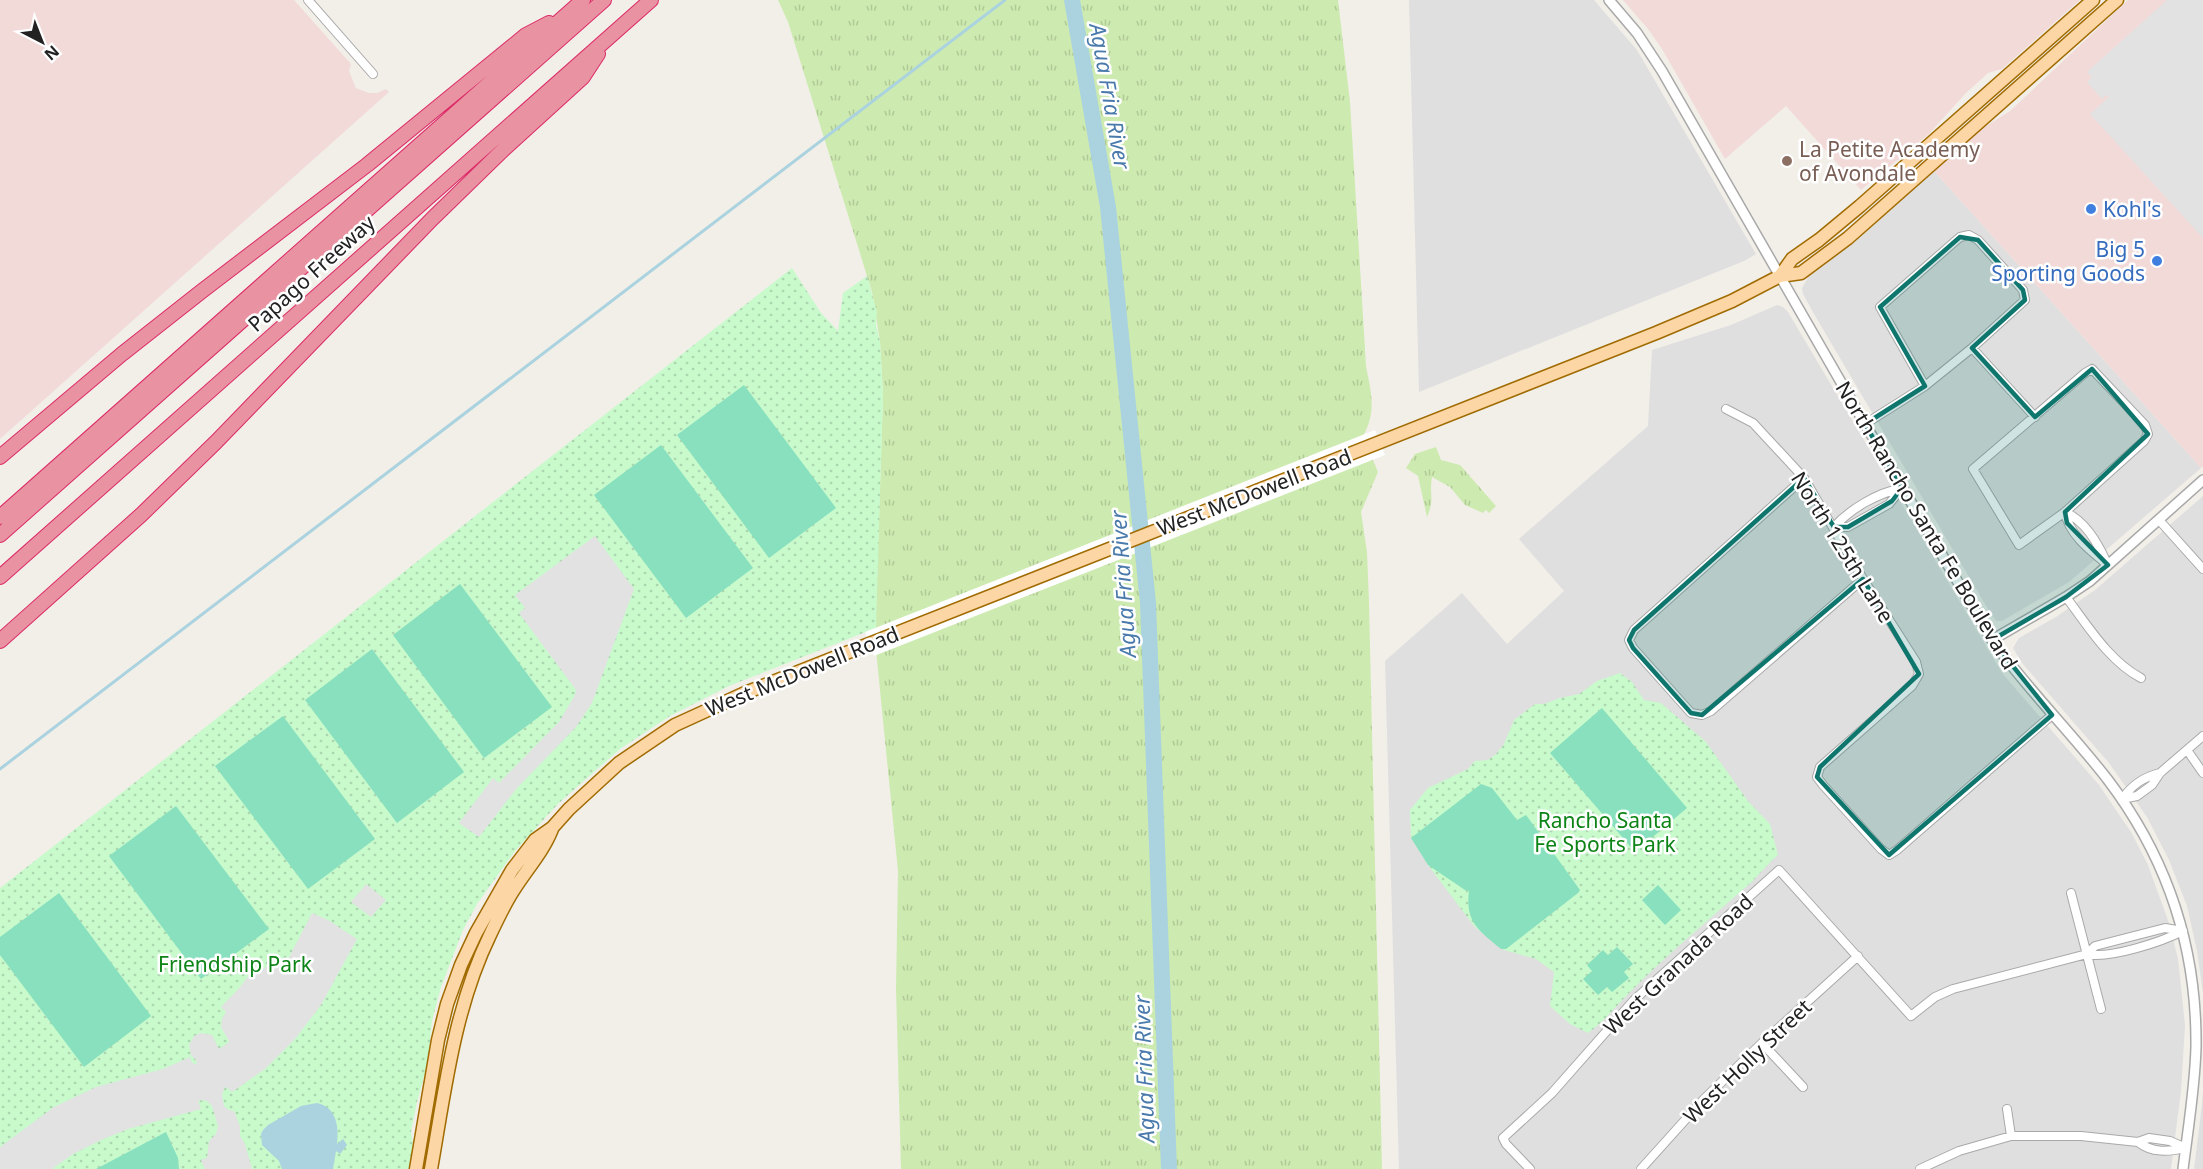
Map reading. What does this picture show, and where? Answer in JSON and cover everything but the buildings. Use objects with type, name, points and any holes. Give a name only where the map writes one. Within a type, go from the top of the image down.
[{"type":"highway","name":"Papago Freeway","points":[[0,517],[583,0]]},
{"type":"highway","points":[[0,535],[604,0]]},
{"type":"highway","name":"Papago Freeway","points":[[0,577],[651,0]]},
{"type":"highway","points":[[0,457],[122,354],[367,165],[526,35],[569,12]]},
{"type":"highway","points":[[0,641],[141,515],[216,442],[432,219],[583,77],[609,37]]},
{"type":"main road","name":"West McDowell Road","points":[[1780,276],[1792,259],[1860,206],[2092,0]]},
{"type":"main road","name":"West McDowell Road","points":[[416,1169],[438,1040],[461,965],[484,916],[512,870],[535,840],[552,828],[603,777],[651,740],[675,725],[745,693],[875,640],[1717,308],[1780,276],[1801,273],[1832,252],[2117,0]]},
{"type":"main road","points":[[2040,47],[2050,58]]},
{"type":"main road","name":"West McDowell Road","points":[[431,1169],[458,1020],[472,976],[506,904],[546,845],[552,828]]},
{"type":"street","points":[[308,0],[373,74]]},
{"type":"street","name":"North Rancho Santa Fe Boulevard","points":[[1609,0],[1646,45],[1992,640],[2013,670],[2093,761],[2122,799],[2144,833],[2160,864],[2183,931],[2193,983],[2196,1029],[2195,1061],[2183,1169]]},
{"type":"street","points":[[1865,424],[1925,386],[1972,348],[2025,300],[2023,290],[1978,240],[1969,235],[1960,237],[1880,307],[1925,386]]},
{"type":"street","points":[[1972,348],[2035,417]]},
{"type":"street","points":[[2092,369],[2145,426],[2148,434],[2144,441],[2065,512],[2019,545],[1973,469],[2035,417],[2092,369]]},
{"type":"street","name":"North 125th Lane","points":[[1726,409],[1753,423],[1804,478],[1863,579],[1916,662],[1920,675],[1912,686],[1820,767],[1817,777],[1889,855],[2052,715]]},
{"type":"street","points":[[1804,478],[1634,630],[1629,640],[1633,648],[1691,713],[1702,715],[1711,711],[1863,579]]},
{"type":"street","points":[[1992,640],[2066,597],[2109,565],[2203,480]]},
{"type":"street","points":[[1834,527],[1848,527],[1879,510],[1892,501],[1902,488]]},
{"type":"street","points":[[1834,527],[1844,516],[1878,496],[1887,491],[1902,488]]},
{"type":"street","points":[[2065,512],[2075,516],[2098,544],[2109,565]]},
{"type":"street","points":[[2159,520],[2203,568]]},
{"type":"street","points":[[2066,597],[2099,641],[2126,670],[2141,678]]},
{"type":"street","points":[[2122,799],[2137,796],[2152,786],[2160,773],[2203,736]]},
{"type":"street","points":[[2187,750],[2203,773]]},
{"type":"street","name":"West Granada Road","points":[[1530,1169],[1503,1138],[1552,1093],[1634,1000],[1779,870],[1858,956]]},
{"type":"street","points":[[2071,893],[2101,1009]]},
{"type":"street","points":[[1858,956],[1911,1016],[1935,997],[1953,989],[2087,954],[2099,956],[2166,940],[2183,931]]},
{"type":"street","name":"West Holly Street","points":[[1641,1169],[1704,1099],[1858,956]]},
{"type":"street","points":[[1762,1043],[1803,1087]]},
{"type":"street","points":[[2007,1108],[2011,1136]]},
{"type":"street","points":[[1920,1169],[1959,1151],[2011,1136],[2081,1136],[2138,1142],[2147,1149],[2153,1150],[2168,1151],[2186,1148]]},
{"type":"highlighted area","points":[[1960,237],[1978,240],[2023,290],[2025,300],[1972,348],[2035,417],[2092,369],[2148,434],[2065,512],[2067,523],[2108,565],[2066,597],[1992,640],[2052,715],[1889,855],[1817,777],[1820,767],[1919,674],[1863,579],[1702,715],[1691,713],[1633,648],[1629,640],[1634,630],[1804,478],[1834,527],[1848,527],[1892,501],[1902,488],[1865,424],[1925,386],[1880,307]]},
{"type":"shaded area","points":[[0,0],[294,0],[351,64],[349,71],[356,88],[369,93],[377,93],[386,89],[389,92],[0,439]]},
{"type":"shaded area","points":[[1409,0],[1594,0],[1637,50],[1756,254],[1744,261],[1419,392]]},
{"type":"shaded area","points":[[1623,0],[2080,0],[2002,69],[1988,73],[1965,94],[1929,134],[1861,190],[1786,106],[1725,159],[1662,49]]},
{"type":"shaded area","points":[[2128,0],[2203,0],[2203,466],[2201,468],[1934,171],[1983,128],[2010,111]]},
{"type":"shaded area","points":[[2167,0],[2203,0],[2203,238],[2090,114],[2109,97],[2106,95],[2102,99],[2087,82],[2092,77],[2087,72]]},
{"type":"shaded area","points":[[1934,171],[2201,468],[2069,582],[2002,621],[1997,621],[1992,616],[1814,314],[1802,288],[1809,276],[1855,242]]},
{"type":"shaded area","points":[[1777,305],[1788,312],[2002,673],[2099,785],[2131,832],[2148,865],[2169,923],[2178,959],[2185,1025],[2181,1091],[2171,1169],[1399,1169],[1385,661],[1462,593],[1507,644],[1564,591],[1519,539],[1648,426],[1652,350],[1731,325]]},
{"type":"shaded area","points":[[2203,496],[2203,993],[2187,906],[2169,860],[2147,817],[2109,763],[2022,663],[2013,648],[2019,638],[2056,617],[2095,590]]},
{"type":"shaded area","points":[[595,536],[634,589],[592,703],[576,727],[517,788],[479,837],[459,823],[493,778],[499,783],[559,722],[576,690],[519,613],[525,608],[515,595]]},
{"type":"shaded area","points":[[366,884],[386,900],[371,917],[351,902]]},
{"type":"shaded area","points":[[312,913],[328,920],[357,939],[321,1005],[295,1039],[265,1069],[232,1092],[226,1087],[224,1089],[222,1095],[224,1106],[234,1111],[252,1169],[205,1169],[201,1160],[207,1158],[209,1141],[216,1134],[218,1126],[212,1106],[203,1100],[198,1101],[201,1109],[128,1129],[73,1154],[52,1169],[0,1169],[0,1147],[54,1107],[96,1087],[163,1069],[190,1057],[192,1063],[197,1064],[191,1055],[189,1045],[194,1036],[200,1033],[212,1035],[219,1049],[228,1043],[221,1027],[226,1012],[221,1007],[255,967],[262,970],[270,964],[277,964],[284,967]]},
{"type":"shaded area","points":[[2203,1091],[2203,1169],[2194,1169],[2202,1104]]},
{"type":"green space","points":[[778,0],[1338,0],[1350,102],[1366,366],[1372,401],[1370,418],[1363,436],[1378,472],[1361,512],[1367,552],[1369,602],[1382,1169],[901,1169],[896,989],[898,871],[875,640],[883,394],[880,341],[872,292],[788,22]]},
{"type":"green space","name":"Friendship Park","points":[[792,268],[821,313],[838,331],[843,293],[867,276],[877,312],[876,325],[880,341],[883,394],[876,628],[729,686],[670,716],[620,749],[558,804],[515,851],[477,904],[463,930],[441,987],[432,1021],[428,1062],[411,1132],[414,1150],[410,1169],[0,1169],[0,888]]},
{"type":"green space","points":[[744,385],[836,508],[769,558],[677,435]]},
{"type":"green space","points":[[661,445],[753,568],[686,618],[594,495]]},
{"type":"green space","points":[[1436,447],[1441,460],[1460,465],[1496,506],[1489,513],[1486,510],[1483,513],[1465,505],[1450,487],[1432,477],[1431,501],[1427,517],[1418,476],[1406,468],[1415,454]]},
{"type":"green space","points":[[460,584],[552,707],[484,758],[393,635]]},
{"type":"green space","points":[[372,649],[464,772],[397,823],[305,700]]},
{"type":"green space","name":"Rancho Santa Fe Sports Park","points":[[1620,673],[1632,682],[1644,700],[1661,703],[1706,742],[1748,801],[1770,824],[1778,855],[1588,1033],[1570,1024],[1550,1006],[1554,972],[1536,959],[1501,949],[1474,926],[1428,865],[1411,838],[1410,810],[1428,788],[1468,769],[1475,761],[1488,760],[1496,754],[1504,744],[1514,720],[1535,704],[1544,704],[1579,694],[1597,681]]},
{"type":"green space","points":[[1602,708],[1687,808],[1635,852],[1550,753]]},
{"type":"green space","points":[[283,716],[375,839],[308,889],[215,766]]},
{"type":"green space","points":[[1481,784],[1492,788],[1517,820],[1526,815],[1580,890],[1506,949],[1501,949],[1475,925],[1469,911],[1469,891],[1428,865],[1411,838]]},
{"type":"green space","points":[[176,806],[269,929],[201,979],[109,856]]},
{"type":"green space","points":[[1658,885],[1681,910],[1665,925],[1642,900]]},
{"type":"green space","points":[[59,893],[151,1016],[84,1067],[0,955],[0,937]]},
{"type":"green space","points":[[1617,947],[1633,964],[1624,972],[1629,978],[1612,992],[1607,987],[1598,995],[1583,979],[1592,971],[1587,965],[1603,950],[1608,955]]},
{"type":"green space","points":[[166,1132],[178,1158],[179,1169],[96,1169]]},
{"type":"water","points":[[317,1103],[324,1105],[333,1114],[338,1131],[337,1144],[343,1139],[347,1145],[340,1154],[336,1151],[333,1169],[282,1169],[279,1161],[262,1145],[263,1130],[301,1106]]},
{"type":"pier","points":[[1375,430],[1385,455],[874,656],[865,632]]},
{"type":"waterway","points":[[0,769],[1005,0]]},
{"type":"waterway","name":"Agua Fria River","points":[[1072,0],[1108,207],[1148,603],[1169,1169]]},
{"type":"place","name":"La Petite Academy of Avondale","points":[[1787,161]]},
{"type":"place","name":"Kohl's","points":[[2091,209]]},
{"type":"place","name":"Big 5 Sporting Goods","points":[[2157,261]]}]
